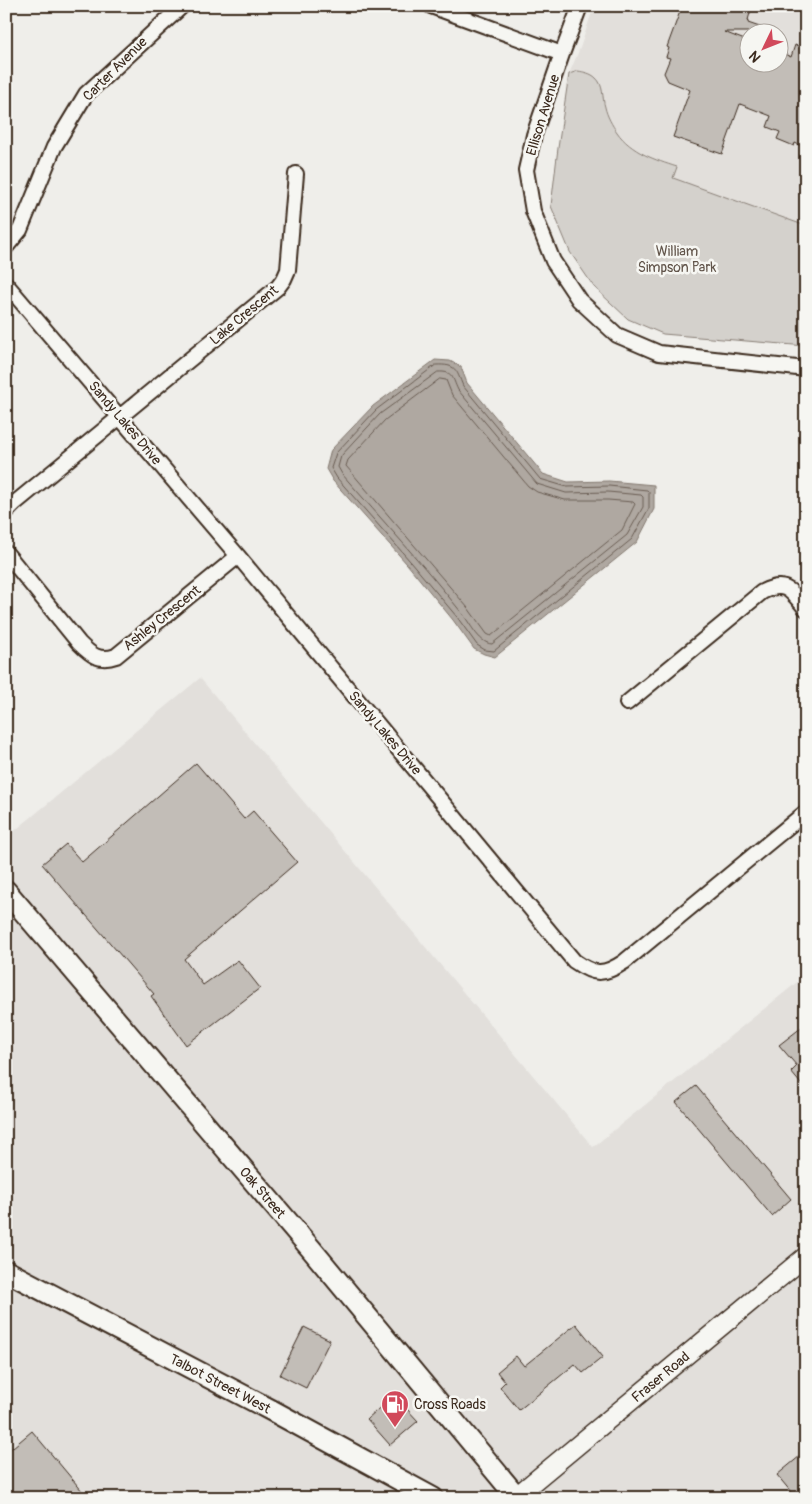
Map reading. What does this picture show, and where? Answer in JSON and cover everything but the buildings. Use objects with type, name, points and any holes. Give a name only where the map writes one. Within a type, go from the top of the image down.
[{"type":"main road","name":"Oak Street","points":[[6,891],[318,1257],[515,1497]]},
{"type":"main road","name":"Talbot Street West","points":[[6,1272],[271,1410],[433,1498]]},
{"type":"street","name":"Carter Avenue","points":[[6,247],[20,230],[54,147],[86,94],[182,6]]},
{"type":"street","points":[[432,6],[562,54]]},
{"type":"street","name":"Ellison Avenue","points":[[580,6],[534,135],[526,170],[533,211],[553,261],[579,300],[617,335],[659,353],[806,369]]},
{"type":"street","name":"Lake Crescent","points":[[120,417],[272,293],[284,279],[289,258],[296,174]]},
{"type":"street","name":"Sandy Lakes Drive","points":[[6,284],[238,556],[574,961],[587,970],[602,972],[614,969],[624,962],[806,812]]},
{"type":"street","points":[[6,512],[120,417]]},
{"type":"street","name":"Ashley Crescent","points":[[6,553],[79,643],[89,653],[99,658],[108,659],[116,656],[238,556]]},
{"type":"street","points":[[627,702],[762,592],[773,587],[784,587],[793,593],[806,609]]},
{"type":"street","name":"Fraser Road","points":[[515,1497],[806,1256]]},
{"type":"shaded area","points":[[594,6],[806,6],[806,226],[673,178],[677,167],[654,159],[633,148],[617,133],[609,118],[603,100],[587,72],[578,71],[569,74]]},
{"type":"shaded area","points":[[200,678],[593,1147],[806,975],[806,1498],[6,1498],[6,838]]},
{"type":"green space","name":"William Simpson Park","points":[[578,71],[590,74],[599,81],[608,117],[623,139],[636,150],[677,167],[673,178],[806,226],[806,346],[663,334],[628,319],[594,287],[570,252],[551,206],[569,74]]},
{"type":"water","points":[[435,360],[450,361],[461,367],[467,383],[543,474],[568,482],[609,481],[654,485],[654,509],[637,542],[495,657],[474,649],[407,564],[333,481],[326,469],[331,450],[373,406]]},
{"type":"place","name":"Cross Roads","points":[[395,1428]]}]
